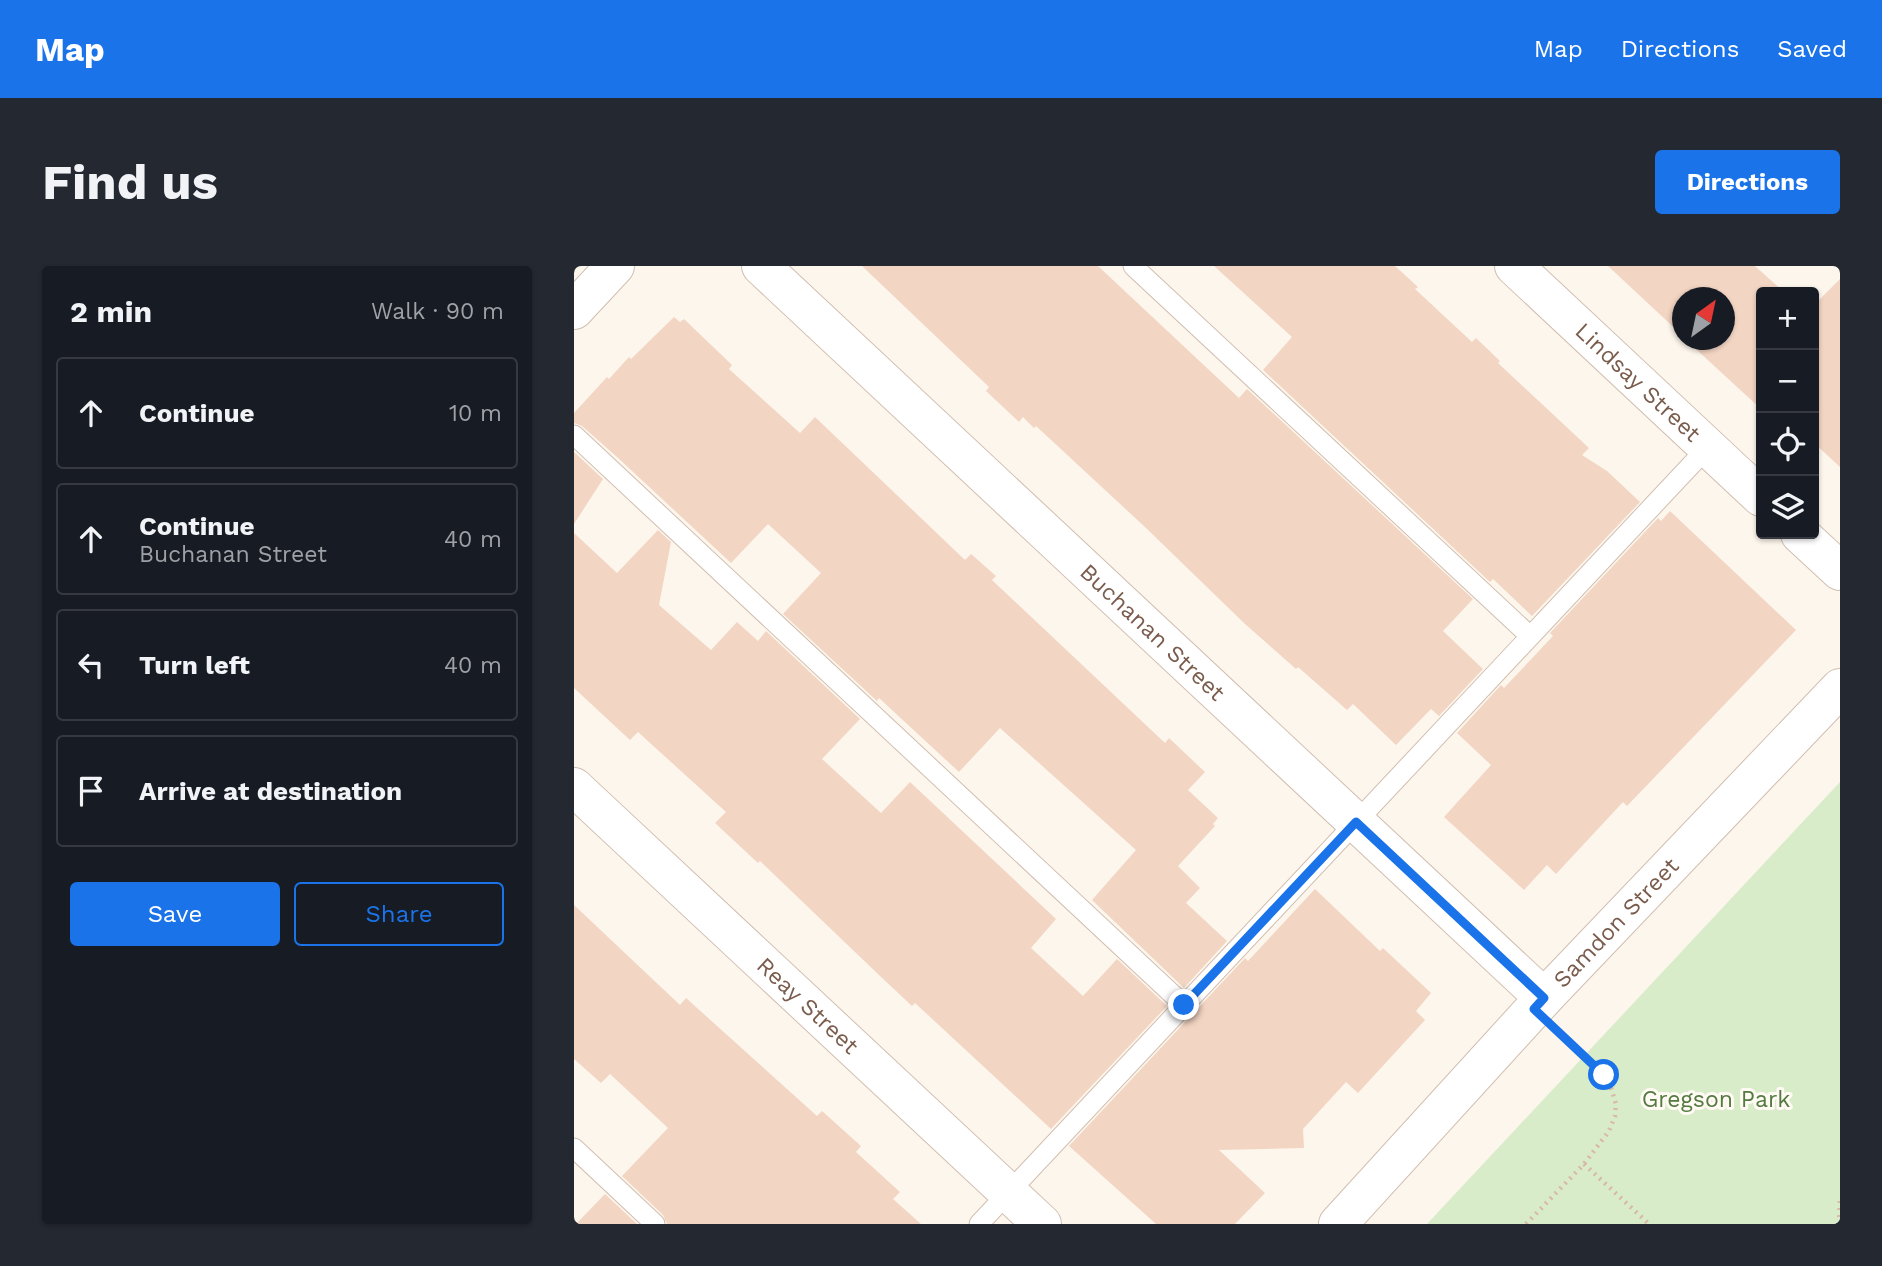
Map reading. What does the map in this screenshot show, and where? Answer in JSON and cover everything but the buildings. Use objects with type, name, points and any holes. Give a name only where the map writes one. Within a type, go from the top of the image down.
[{"type":"street","points":[[574,310],[615,266]]},
{"type":"street","name":"Buchanan Street","points":[[761,266],[1356,822],[1539,1003]]},
{"type":"street","name":"Lindsay Street","points":[[1514,266],[1756,492]]},
{"type":"street","points":[[1805,539],[1840,571]]},
{"type":"street","name":"Samdon Street","points":[[1338,1224],[1539,1003],[1840,688]]},
{"type":"street","name":"Reay Street","points":[[574,787],[1042,1224]]},
{"type":"lane","points":[[1133,266],[1530,636]]},
{"type":"lane","points":[[574,435],[1184,1005]]},
{"type":"lane","points":[[979,1224],[1707,447]]},
{"type":"lane","points":[[574,1148],[655,1224]]},
{"type":"path","points":[[1526,1224],[1584,1164],[1609,1131],[1616,1104],[1612,1088],[1604,1075],[1539,1003]]},
{"type":"path","points":[[1584,1164],[1648,1224]]},
{"type":"path","points":[[1839,1224],[1840,1197]]},
{"type":"green space","name":"Gregson Park","points":[[1840,782],[1840,1224],[1427,1224]]},
{"type":"route","points":[[1184,1005],[1356,822],[1544,998],[1534,1009],[1604,1075]]}]
